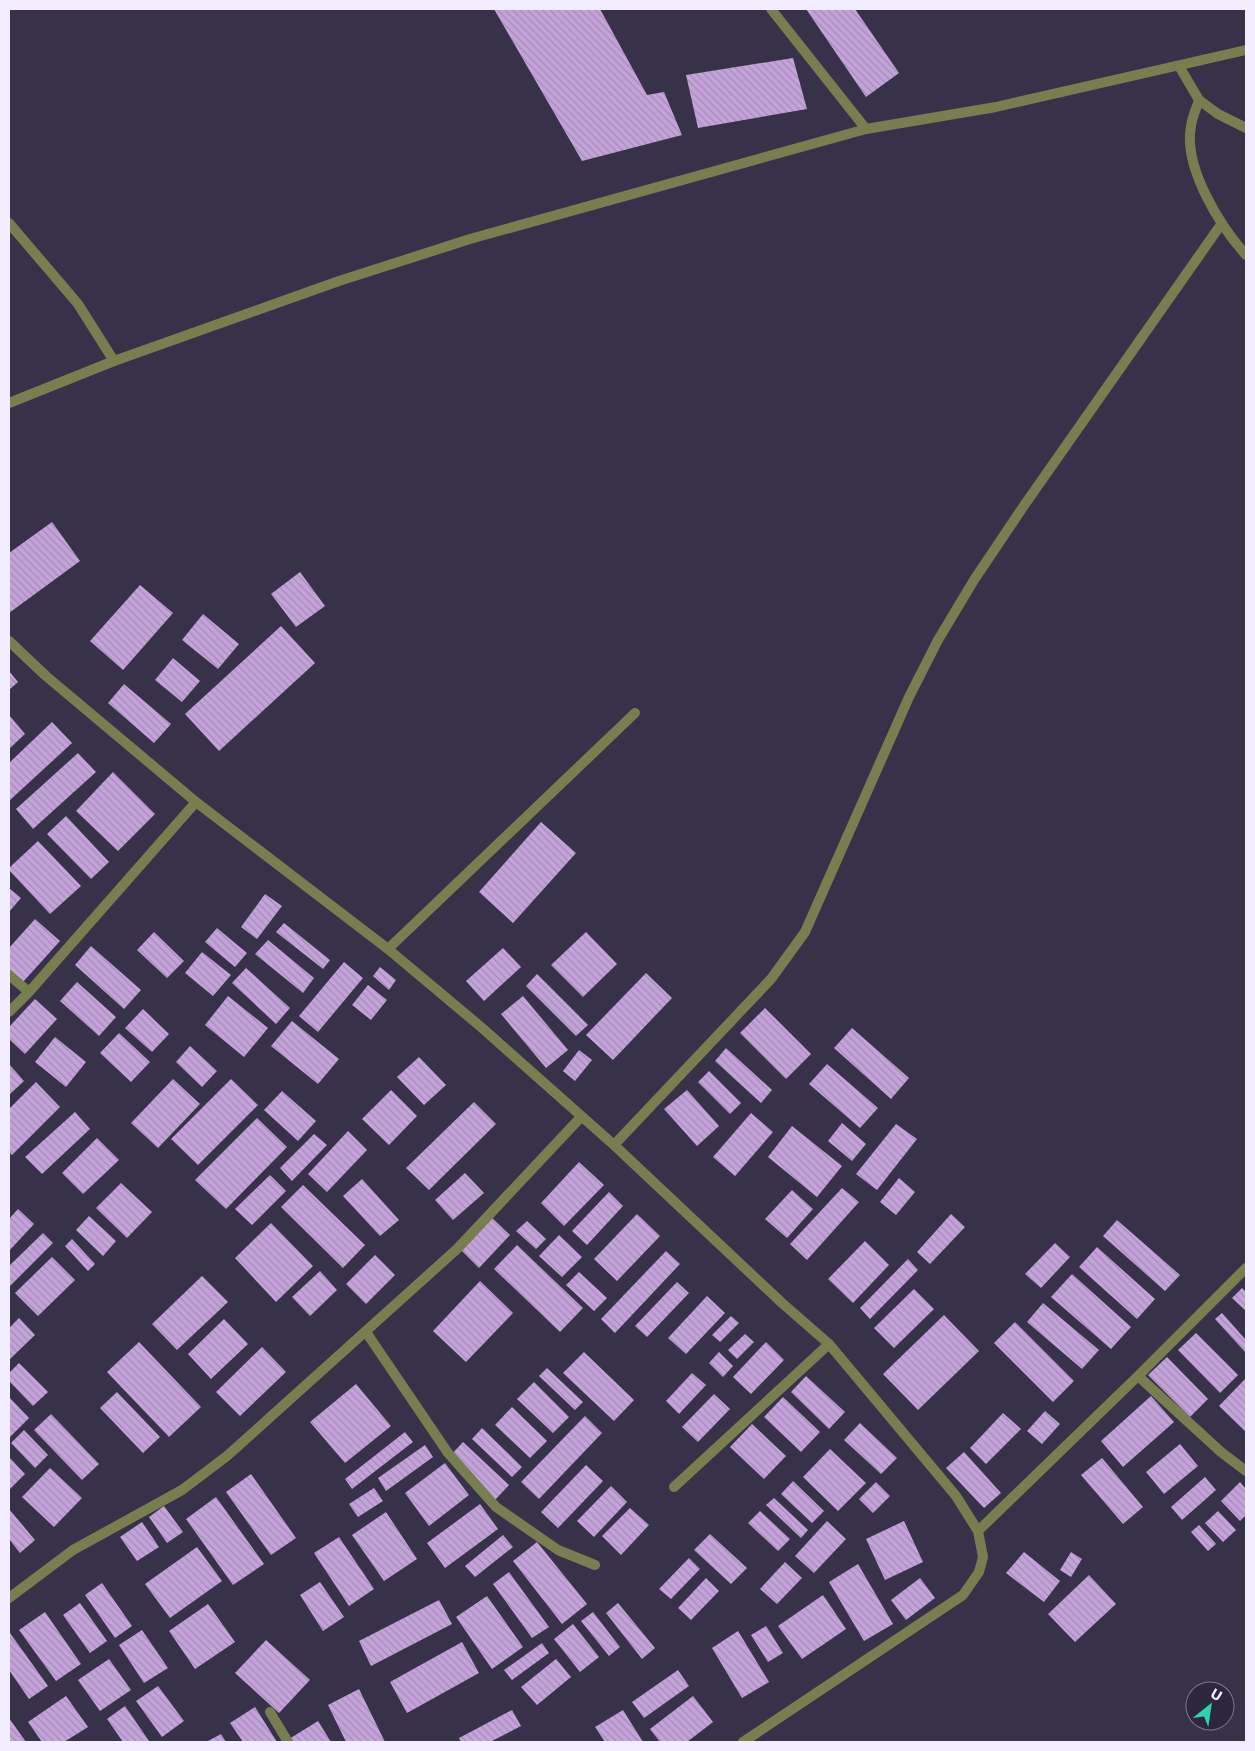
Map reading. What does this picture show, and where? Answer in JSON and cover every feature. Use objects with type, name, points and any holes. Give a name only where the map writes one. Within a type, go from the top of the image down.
[{"type":"street","points":[[770,9],[866,130]]},
{"type":"street","points":[[9,403],[114,361],[339,280],[470,239],[866,130],[996,107],[1246,50]]},
{"type":"street","points":[[1179,66],[1199,100],[1218,114],[1246,128]]},
{"type":"street","points":[[1199,100],[1190,128],[1192,159],[1205,195],[1234,242],[1246,255]]},
{"type":"street","points":[[614,1145],[770,979],[805,932],[908,696],[938,640],[974,580],[1023,507],[1222,223]]},
{"type":"street","points":[[9,224],[78,304],[114,361]]},
{"type":"street","points":[[9,642],[46,676],[196,802],[388,949],[582,1116],[782,1303],[829,1344],[956,1496],[978,1531],[983,1557],[979,1572],[963,1596],[744,1742]]},
{"type":"street","points":[[388,949],[635,713]]},
{"type":"street","points":[[9,1012],[29,992],[196,802]]},
{"type":"street","points":[[9,975],[29,992]]},
{"type":"street","points":[[9,1598],[73,1550],[182,1490],[227,1456],[457,1250],[582,1116]]},
{"type":"street","points":[[978,1531],[1246,1268]]},
{"type":"street","points":[[366,1332],[448,1453],[496,1507],[558,1550],[594,1565]]},
{"type":"street","points":[[674,1487],[829,1344]]},
{"type":"street","points":[[1138,1376],[1221,1452],[1246,1471]]},
{"type":"street","points":[[270,1712],[288,1742]]},
{"type":"building","points":[[494,9],[600,9],[647,95],[664,92],[682,135],[582,161]]},
{"type":"building","points":[[806,9],[855,9],[899,73],[866,97]]},
{"type":"building","points":[[793,58],[807,109],[698,128],[686,75]]},
{"type":"building","points":[[52,522],[80,561],[9,613],[9,553]]},
{"type":"building","points":[[300,572],[325,606],[296,627],[271,594]]},
{"type":"building","points":[[140,585],[173,613],[123,670],[90,641]]},
{"type":"building","points":[[203,614],[239,644],[218,669],[182,640]]},
{"type":"building","points":[[281,626],[315,663],[219,751],[185,714]]},
{"type":"building","points":[[173,658],[200,681],[182,702],[155,680]]},
{"type":"building","points":[[9,671],[18,682],[9,690]]},
{"type":"building","points":[[124,684],[171,724],[154,743],[108,703]]},
{"type":"building","points":[[9,715],[25,734],[9,749]]},
{"type":"building","points":[[52,722],[72,743],[9,801],[9,763]]},
{"type":"building","points":[[78,753],[96,772],[33,829],[16,809]]},
{"type":"building","points":[[113,772],[155,814],[118,851],[76,811]]},
{"type":"building","points":[[66,816],[109,862],[91,879],[47,834]]},
{"type":"building","points":[[541,822],[576,853],[513,923],[479,892]]},
{"type":"building","points":[[38,841],[81,886],[50,914],[9,870]]},
{"type":"building","points":[[9,888],[21,898],[9,912]]},
{"type":"building","points":[[265,894],[282,906],[257,939],[241,927]]},
{"type":"building","points":[[35,919],[60,941],[23,982],[9,969],[9,948]]},
{"type":"building","points":[[284,923],[330,960],[323,969],[276,932]]},
{"type":"building","points":[[217,928],[247,953],[235,967],[205,942]]},
{"type":"building","points":[[154,932],[184,961],[167,978],[137,950]]},
{"type":"building","points":[[586,932],[617,964],[583,997],[551,965]]},
{"type":"building","points":[[268,940],[314,978],[303,993],[255,954]]},
{"type":"building","points":[[91,946],[141,990],[124,1009],[75,965]]},
{"type":"building","points":[[503,948],[521,967],[484,1001],[466,981]]},
{"type":"building","points":[[202,952],[231,975],[213,996],[185,973]]},
{"type":"building","points":[[344,962],[363,978],[318,1032],[299,1016]]},
{"type":"building","points":[[380,967],[396,980],[389,990],[373,976]]},
{"type":"building","points":[[246,968],[290,1008],[276,1024],[232,983]]},
{"type":"building","points":[[646,973],[672,998],[613,1060],[586,1035]]},
{"type":"building","points":[[537,974],[588,1025],[576,1036],[526,986]]},
{"type":"building","points":[[77,982],[116,1017],[99,1036],[60,1001]]},
{"type":"building","points":[[368,985],[387,1000],[371,1020],[352,1005]]},
{"type":"building","points":[[228,996],[268,1028],[244,1057],[205,1025]]},
{"type":"building","points":[[523,996],[568,1050],[546,1068],[501,1014]]},
{"type":"building","points":[[35,999],[57,1019],[25,1054],[9,1039],[9,1027]]},
{"type":"building","points":[[765,1008],[811,1054],[786,1079],[740,1033]]},
{"type":"building","points":[[143,1009],[169,1034],[152,1052],[125,1028]]},
{"type":"building","points":[[292,1021],[339,1059],[318,1084],[271,1046]]},
{"type":"building","points":[[852,1028],[909,1078],[891,1099],[834,1048]]},
{"type":"building","points":[[119,1033],[150,1062],[131,1082],[100,1053]]},
{"type":"building","points":[[55,1037],[86,1062],[66,1087],[35,1062]]},
{"type":"building","points":[[190,1046],[217,1071],[202,1087],[176,1062]]},
{"type":"building","points":[[726,1048],[772,1090],[761,1103],[715,1061]]},
{"type":"building","points":[[579,1050],[592,1060],[575,1081],[563,1071]]},
{"type":"building","points":[[419,1057],[446,1085],[424,1105],[397,1077]]},
{"type":"building","points":[[9,1064],[24,1081],[9,1095]]},
{"type":"building","points":[[827,1064],[878,1108],[860,1128],[809,1084]]},
{"type":"building","points":[[709,1071],[741,1103],[730,1114],[698,1082]]},
{"type":"building","points":[[173,1079],[200,1104],[158,1148],[131,1123]]},
{"type":"building","points":[[231,1079],[258,1105],[198,1165],[171,1139]]},
{"type":"building","points":[[36,1082],[60,1107],[12,1155],[9,1152],[9,1109]]},
{"type":"building","points":[[391,1090],[417,1116],[389,1145],[362,1119]]},
{"type":"building","points":[[687,1090],[719,1126],[697,1146],[664,1109]]},
{"type":"building","points":[[282,1091],[316,1121],[298,1141],[264,1110]]},
{"type":"building","points":[[474,1102],[496,1124],[429,1190],[406,1168]]},
{"type":"building","points":[[75,1112],[90,1129],[42,1174],[25,1157]]},
{"type":"building","points":[[751,1113],[773,1132],[735,1176],[713,1157]]},
{"type":"building","points":[[257,1118],[287,1147],[226,1209],[195,1180]]},
{"type":"building","points":[[842,1123],[866,1144],[852,1161],[828,1141]]},
{"type":"building","points":[[896,1124],[917,1139],[877,1190],[856,1174]]},
{"type":"building","points":[[792,1126],[842,1166],[817,1197],[768,1157]]},
{"type":"building","points":[[348,1131],[367,1150],[327,1192],[308,1174]]},
{"type":"building","points":[[314,1134],[327,1145],[292,1181],[280,1168]]},
{"type":"building","points":[[97,1138],[119,1160],[83,1194],[62,1173]]},
{"type":"building","points":[[579,1162],[604,1185],[564,1226],[541,1203]]},
{"type":"building","points":[[465,1173],[484,1193],[453,1220],[435,1200]]},
{"type":"building","points":[[270,1175],[286,1191],[252,1225],[235,1209]]},
{"type":"building","points":[[899,1178],[915,1192],[896,1215],[880,1202]]},
{"type":"building","points":[[362,1179],[399,1220],[380,1236],[343,1196]]},
{"type":"building","points":[[121,1183],[152,1212],[127,1238],[96,1208]]},
{"type":"building","points":[[303,1185],[365,1245],[343,1268],[281,1207]]},
{"type":"building","points":[[842,1188],[859,1202],[807,1260],[790,1244]]},
{"type":"building","points":[[792,1190],[813,1209],[787,1238],[765,1219]]},
{"type":"building","points":[[609,1192],[623,1206],[587,1245],[572,1231]]},
{"type":"building","points":[[18,1209],[34,1224],[9,1251],[9,1219]]},
{"type":"building","points":[[488,1214],[510,1235],[479,1268],[457,1246]]},
{"type":"building","points":[[637,1214],[660,1236],[617,1281],[594,1259]]},
{"type":"building","points":[[951,1214],[965,1227],[930,1264],[917,1252]]},
{"type":"building","points":[[89,1216],[116,1241],[103,1256],[76,1230]]},
{"type":"building","points":[[1117,1220],[1180,1275],[1165,1291],[1103,1236]]},
{"type":"building","points":[[527,1221],[546,1239],[536,1249],[516,1231]]},
{"type":"building","points":[[271,1223],[313,1266],[276,1302],[235,1258]]},
{"type":"building","points":[[43,1233],[53,1243],[9,1287],[9,1266]]},
{"type":"building","points":[[559,1235],[582,1257],[562,1277],[539,1256]]},
{"type":"building","points":[[72,1239],[95,1264],[88,1271],[65,1246]]},
{"type":"building","points":[[865,1241],[889,1265],[853,1303],[828,1279]]},
{"type":"building","points":[[1055,1243],[1070,1257],[1041,1288],[1025,1274]]},
{"type":"building","points":[[517,1245],[583,1308],[560,1332],[494,1269]]},
{"type":"building","points":[[1097,1247],[1155,1299],[1137,1319],[1079,1267]]},
{"type":"building","points":[[666,1251],[680,1264],[615,1333],[601,1319]]},
{"type":"building","points":[[375,1255],[395,1275],[366,1304],[346,1284]]},
{"type":"building","points":[[52,1257],[75,1280],[38,1316],[15,1293]]},
{"type":"building","points":[[908,1259],[918,1270],[870,1319],[860,1308]]},
{"type":"building","points":[[320,1271],[337,1290],[310,1316],[292,1297]]},
{"type":"building","points":[[579,1272],[607,1298],[594,1311],[566,1285]]},
{"type":"building","points":[[1072,1274],[1131,1327],[1111,1349],[1051,1297]]},
{"type":"building","points":[[202,1276],[228,1302],[177,1350],[152,1324]]},
{"type":"building","points":[[480,1281],[513,1313],[466,1362],[433,1331]]},
{"type":"building","points":[[677,1282],[689,1293],[647,1337],[635,1326]]},
{"type":"building","points":[[1242,1288],[1246,1292],[1246,1311],[1232,1298]]},
{"type":"building","points":[[914,1289],[934,1309],[894,1348],[874,1328]]},
{"type":"building","points":[[707,1296],[725,1313],[686,1354],[668,1338]]},
{"type":"building","points":[[1043,1303],[1099,1350],[1082,1369],[1027,1322]]},
{"type":"building","points":[[1222,1313],[1246,1340],[1246,1353],[1215,1319]]},
{"type":"building","points":[[944,1315],[979,1351],[918,1410],[883,1374]]},
{"type":"building","points":[[731,1316],[739,1323],[720,1342],[712,1335]]},
{"type":"building","points":[[19,1318],[35,1335],[9,1360],[9,1328]]},
{"type":"building","points":[[224,1319],[248,1344],[211,1379],[188,1354]]},
{"type":"building","points":[[1015,1322],[1074,1381],[1053,1402],[994,1343]]},
{"type":"building","points":[[1196,1333],[1238,1375],[1220,1393],[1178,1350]]},
{"type":"building","points":[[745,1334],[754,1342],[737,1359],[728,1350]]},
{"type":"building","points":[[139,1342],[201,1407],[169,1437],[107,1372]]},
{"type":"building","points":[[766,1342],[784,1360],[751,1394],[733,1377]]},
{"type":"building","points":[[262,1347],[286,1372],[240,1416],[216,1392]]},
{"type":"building","points":[[584,1352],[634,1400],[614,1421],[563,1373]]},
{"type":"building","points":[[719,1352],[733,1366],[723,1377],[709,1363]]},
{"type":"building","points":[[1167,1357],[1208,1399],[1190,1417],[1148,1375]]},
{"type":"building","points":[[19,1363],[48,1392],[33,1406],[9,1381],[9,1373]]},
{"type":"building","points":[[547,1368],[583,1402],[575,1410],[539,1376]]},
{"type":"building","points":[[692,1373],[706,1385],[679,1414],[666,1401]]},
{"type":"building","points":[[806,1376],[845,1412],[829,1429],[791,1392]]},
{"type":"building","points":[[1246,1378],[1246,1432],[1219,1406]]},
{"type":"building","points":[[534,1382],[569,1417],[553,1433],[517,1399]]},
{"type":"building","points":[[356,1384],[391,1426],[345,1463],[310,1422]]},
{"type":"building","points":[[117,1392],[160,1437],[143,1453],[100,1408]]},
{"type":"building","points":[[714,1394],[730,1409],[698,1442],[682,1427]]},
{"type":"building","points":[[1151,1396],[1174,1422],[1123,1467],[1101,1441]]},
{"type":"building","points":[[9,1397],[29,1418],[9,1438]]},
{"type":"building","points":[[783,1397],[820,1432],[801,1452],[764,1417]]},
{"type":"building","points":[[512,1407],[547,1441],[530,1458],[495,1425]]},
{"type":"building","points":[[1045,1411],[1060,1424],[1042,1444],[1027,1431]]},
{"type":"building","points":[[1003,1413],[1021,1429],[986,1464],[970,1448]]},
{"type":"building","points":[[51,1414],[99,1464],[82,1480],[34,1430]]},
{"type":"building","points":[[585,1416],[602,1433],[539,1499],[521,1482]]},
{"type":"building","points":[[860,1423],[897,1458],[881,1474],[844,1440]]},
{"type":"building","points":[[752,1424],[786,1456],[764,1479],[730,1447]]},
{"type":"building","points":[[482,1428],[522,1467],[512,1477],[472,1439]]},
{"type":"building","points":[[24,1430],[48,1455],[35,1468],[11,1443]]},
{"type":"building","points":[[405,1432],[413,1442],[352,1489],[345,1479]]},
{"type":"building","points":[[463,1442],[509,1485],[495,1500],[450,1456]]},
{"type":"building","points":[[1180,1444],[1198,1466],[1164,1494],[1146,1472]]},
{"type":"building","points":[[425,1445],[433,1457],[386,1491],[378,1478]]},
{"type":"building","points":[[830,1449],[866,1483],[838,1511],[803,1477]]},
{"type":"building","points":[[964,1452],[1001,1493],[984,1508],[946,1468]]},
{"type":"building","points":[[9,1457],[25,1474],[9,1490]]},
{"type":"building","points":[[1102,1458],[1143,1507],[1123,1524],[1081,1475]]},
{"type":"building","points":[[445,1463],[469,1495],[429,1526],[405,1493]]},
{"type":"building","points":[[586,1465],[603,1481],[558,1528],[541,1512]]},
{"type":"building","points":[[50,1468],[82,1498],[54,1527],[22,1497]]},
{"type":"building","points":[[251,1474],[296,1538],[271,1555],[226,1492]]},
{"type":"building","points":[[1205,1477],[1216,1490],[1182,1520],[1171,1507]]},
{"type":"building","points":[[793,1481],[824,1511],[812,1523],[781,1494]]},
{"type":"building","points":[[876,1482],[890,1496],[873,1513],[859,1499]]},
{"type":"building","points":[[1240,1482],[1246,1489],[1246,1515],[1240,1521],[1221,1501]]},
{"type":"building","points":[[611,1486],[627,1502],[594,1537],[577,1521]]},
{"type":"building","points":[[374,1488],[383,1501],[358,1517],[349,1504]]},
{"type":"building","points":[[216,1497],[264,1564],[233,1585],[186,1519]]},
{"type":"building","points":[[774,1498],[808,1530],[801,1538],[766,1505]]},
{"type":"building","points":[[480,1504],[498,1529],[445,1568],[427,1543]]},
{"type":"building","points":[[164,1506],[183,1532],[167,1543],[149,1517]]},
{"type":"building","points":[[630,1508],[649,1525],[621,1555],[602,1536]]},
{"type":"building","points":[[9,1509],[35,1540],[20,1553],[9,1539]]},
{"type":"building","points":[[760,1511],[790,1539],[778,1551],[748,1523]]},
{"type":"building","points":[[1218,1511],[1236,1530],[1223,1542],[1205,1523]]},
{"type":"building","points":[[386,1512],[417,1559],[384,1581],[352,1535]]},
{"type":"building","points":[[827,1521],[846,1539],[814,1573],[795,1556]]},
{"type":"building","points":[[904,1521],[923,1562],[885,1580],[866,1539]]},
{"type":"building","points":[[142,1522],[159,1547],[137,1561],[120,1537]]},
{"type":"building","points":[[1199,1525],[1216,1544],[1208,1551],[1191,1532]]},
{"type":"building","points":[[710,1534],[747,1568],[731,1584],[694,1550]]},
{"type":"building","points":[[503,1535],[513,1547],[475,1577],[465,1566]]},
{"type":"building","points":[[339,1537],[374,1589],[349,1606],[314,1553]]},
{"type":"building","points":[[537,1542],[587,1604],[562,1624],[513,1561]]},
{"type":"building","points":[[197,1547],[222,1581],[170,1618],[145,1584]]},
{"type":"building","points":[[1024,1552],[1060,1581],[1044,1602],[1006,1573]]},
{"type":"building","points":[[1071,1552],[1082,1559],[1071,1577],[1060,1570]]},
{"type":"building","points":[[689,1558],[700,1569],[671,1599],[659,1589]]},
{"type":"building","points":[[785,1562],[802,1578],[777,1604],[760,1589]]},
{"type":"building","points":[[858,1564],[893,1624],[864,1641],[829,1582]]},
{"type":"building","points":[[509,1572],[549,1627],[532,1638],[493,1584]]},
{"type":"building","points":[[1089,1575],[1116,1604],[1075,1642],[1048,1614]]},
{"type":"building","points":[[706,1578],[719,1591],[691,1620],[678,1608]]},
{"type":"building","points":[[920,1578],[935,1598],[906,1620],[891,1600]]},
{"type":"building","points":[[320,1582],[344,1617],[323,1631],[300,1595]]},
{"type":"building","points":[[102,1583],[132,1626],[115,1638],[85,1595]]},
{"type":"building","points":[[823,1595],[846,1629],[802,1659],[778,1626]]},
{"type":"building","points":[[487,1596],[523,1647],[492,1669],[456,1617]]},
{"type":"building","points":[[439,1600],[452,1624],[371,1666],[359,1641]]},
{"type":"building","points":[[80,1603],[107,1641],[90,1653],[63,1615]]},
{"type":"building","points":[[618,1603],[655,1648],[642,1659],[606,1613]]},
{"type":"building","points":[[208,1604],[235,1642],[195,1669],[169,1631]]},
{"type":"building","points":[[45,1612],[81,1664],[56,1681],[19,1630]]},
{"type":"building","points":[[593,1612],[620,1647],[609,1656],[581,1621]]},
{"type":"building","points":[[573,1624],[599,1657],[580,1672],[554,1639]]},
{"type":"building","points":[[766,1626],[783,1653],[768,1662],[751,1635]]},
{"type":"building","points":[[142,1630],[168,1668],[144,1683],[119,1645]]},
{"type":"building","points":[[738,1631],[769,1682],[742,1698],[712,1648]]},
{"type":"building","points":[[10,1633],[48,1686],[29,1699],[9,1670]]},
{"type":"building","points":[[266,1640],[310,1680],[279,1713],[235,1673]]},
{"type":"building","points":[[462,1642],[479,1673],[407,1713],[390,1682]]},
{"type":"building","points":[[542,1643],[549,1653],[512,1680],[504,1670]]},
{"type":"building","points":[[109,1659],[131,1690],[100,1711],[78,1680]]},
{"type":"building","points":[[556,1659],[571,1677],[537,1705],[521,1687]]},
{"type":"building","points":[[678,1670],[689,1686],[644,1718],[632,1702]]},
{"type":"building","points":[[158,1686],[184,1721],[162,1737],[136,1701]]},
{"type":"building","points":[[359,1689],[385,1742],[346,1742],[328,1705]]},
{"type":"building","points":[[66,1696],[88,1727],[64,1742],[42,1742],[28,1722]]},
{"type":"building","points":[[693,1696],[713,1722],[687,1742],[660,1742],[650,1729]]},
{"type":"building","points":[[125,1706],[149,1741],[123,1742],[107,1719]]},
{"type":"building","points":[[255,1707],[277,1742],[243,1742],[230,1723]]},
{"type":"building","points":[[512,1710],[521,1726],[490,1742],[461,1742],[459,1738]]},
{"type":"building","points":[[623,1710],[643,1742],[605,1742],[595,1727]]},
{"type":"building","points":[[9,1718],[26,1742],[9,1742]]},
{"type":"building","points":[[318,1721],[331,1742],[291,1742],[289,1739]]},
{"type":"building","points":[[221,1734],[226,1742],[206,1742]]}]
